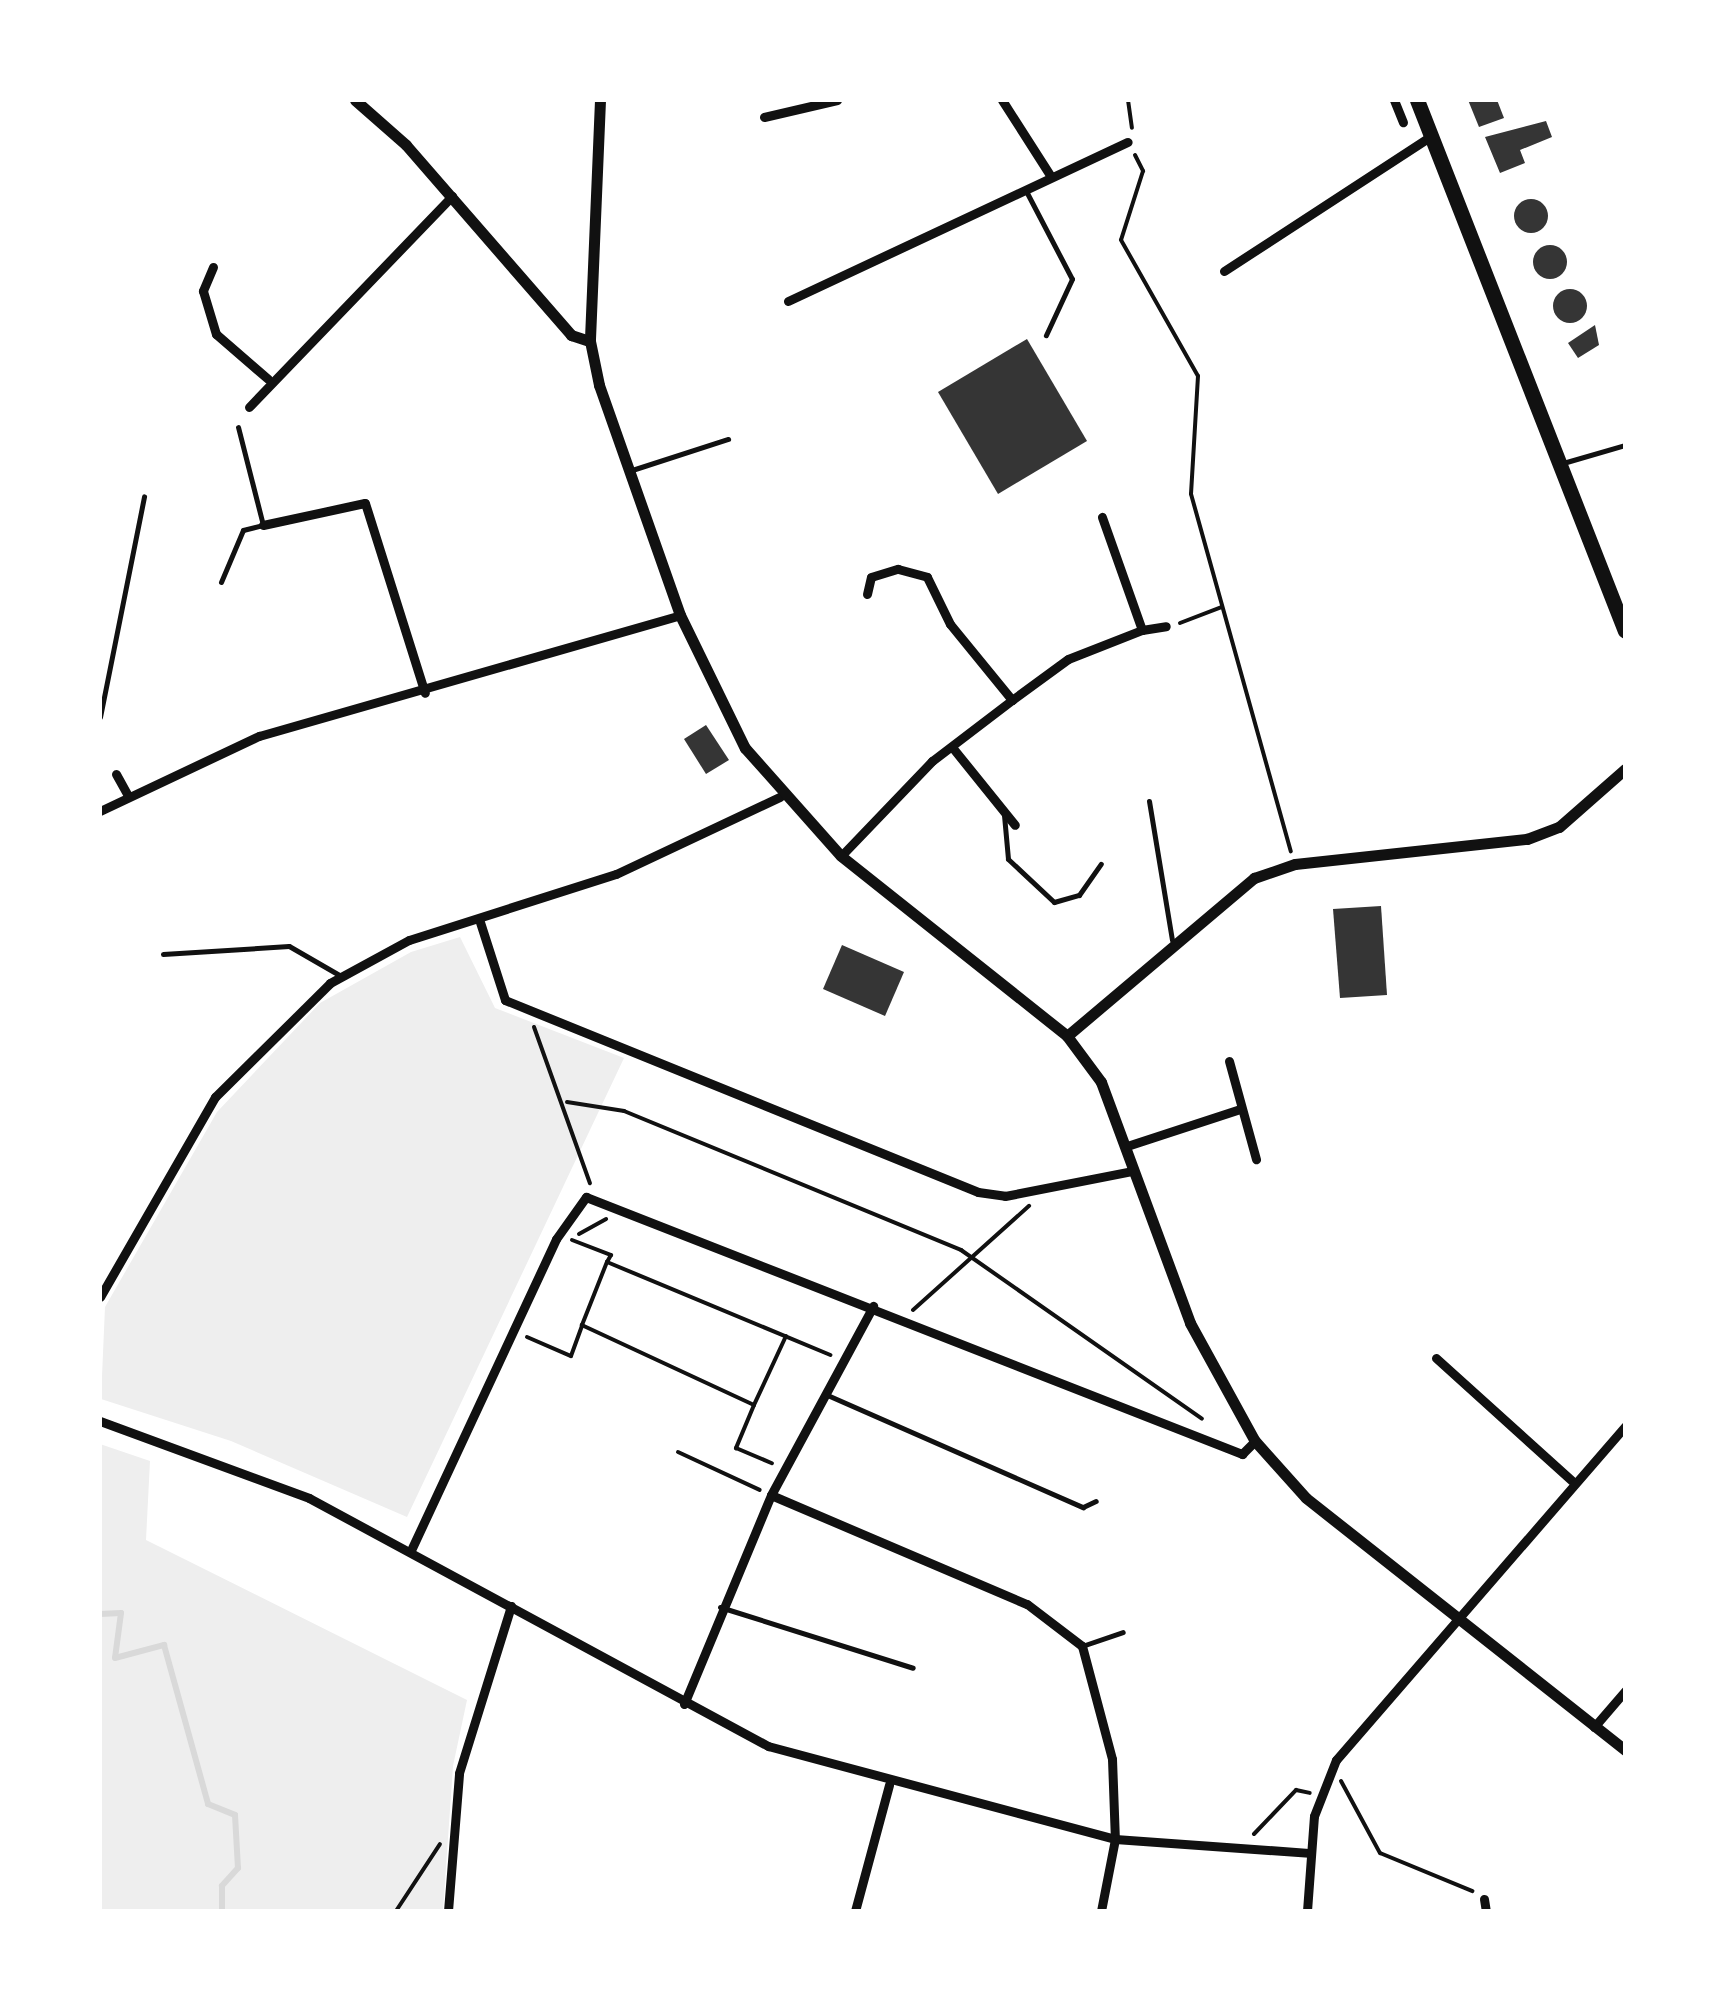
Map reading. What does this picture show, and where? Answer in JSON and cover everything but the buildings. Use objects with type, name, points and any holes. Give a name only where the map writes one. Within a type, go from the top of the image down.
[{"type":"highway","points":[[1417,100],[1625,631]]},
{"type":"street","points":[[355,100],[452,196],[571,335],[590,340]]},
{"type":"street","points":[[600,100],[590,340],[629,471],[680,616],[726,717],[780,797],[842,856],[1067,1036],[1101,1082],[1190,1323],[1255,1441],[1306,1498],[1457,1622],[1625,1750]]},
{"type":"street","points":[[764,117],[837,100]]},
{"type":"street","points":[[1002,100],[1050,175]]},
{"type":"street","points":[[1394,100],[1404,122]]},
{"type":"street","points":[[1224,271],[1432,136]]},
{"type":"street","points":[[788,300],[1128,142]]},
{"type":"street","points":[[249,407],[268,378],[452,196]]},
{"type":"street","points":[[214,267],[203,290],[216,334],[268,378]]},
{"type":"street","points":[[263,525],[365,503],[425,694]]},
{"type":"street","points":[[1102,517],[1142,630]]},
{"type":"street","points":[[868,594],[872,578],[898,569],[928,577],[950,624],[1012,700]]},
{"type":"street","points":[[100,810],[127,794],[258,736],[425,694],[680,616]]},
{"type":"street","points":[[842,856],[952,747],[1068,659],[1142,630],[1166,626]]},
{"type":"street","points":[[952,747],[1015,825]]},
{"type":"street","points":[[1067,1036],[1172,940],[1254,878],[1295,864],[1528,839],[1560,827],[1625,769]]},
{"type":"street","points":[[116,774],[127,794]]},
{"type":"street","points":[[100,1297],[216,1097],[260,1044],[341,976],[478,919],[616,874],[780,797]]},
{"type":"street","points":[[478,919],[505,1000],[978,1192],[1051,1186],[1132,1171]]},
{"type":"street","points":[[1229,1062],[1256,1159]]},
{"type":"street","points":[[1126,1146],[1240,1109]]},
{"type":"street","points":[[412,1548],[568,1216],[593,1197],[1242,1454],[1255,1441]]},
{"type":"street","points":[[684,1704],[720,1607],[771,1495],[873,1306]]},
{"type":"street","points":[[1436,1358],[1572,1481]]},
{"type":"street","points":[[100,1421],[238,1467],[412,1548],[684,1704],[768,1746],[889,1785],[1115,1839],[1308,1853]]},
{"type":"street","points":[[1307,1911],[1308,1853],[1320,1796],[1333,1765],[1572,1481],[1625,1426]]},
{"type":"street","points":[[771,1495],[1028,1604],[1082,1646],[1112,1759],[1115,1839],[1101,1911]]},
{"type":"street","points":[[448,1911],[451,1834],[474,1706],[511,1606]]},
{"type":"street","points":[[1594,1727],[1625,1691]]},
{"type":"street","points":[[855,1911],[889,1785]]},
{"type":"street","points":[[1484,1899],[1486,1911]]},
{"type":"lane","points":[[1025,188],[1072,279],[1046,335]]},
{"type":"lane","points":[[221,582],[244,530],[263,525],[238,427]]},
{"type":"lane","points":[[629,471],[728,439]]},
{"type":"lane","points":[[1560,464],[1625,444]]},
{"type":"lane","points":[[100,717],[144,496]]},
{"type":"lane","points":[[1149,800],[1172,940]]},
{"type":"lane","points":[[1004,812],[1008,859],[1054,902],[1079,894],[1101,864]]},
{"type":"lane","points":[[163,954],[289,946],[341,976]]},
{"type":"lane","points":[[825,1394],[1084,1507],[1096,1501]]},
{"type":"lane","points":[[720,1607],[913,1668]]},
{"type":"lane","points":[[1082,1646],[1123,1632]]},
{"type":"path","points":[[1128,100],[1135,119],[1128,142],[1143,170],[1122,240],[1198,376],[1191,494],[1295,864]]},
{"type":"path","points":[[1166,626],[1222,607]]},
{"type":"path","points":[[526,1008],[566,1102],[593,1197]]},
{"type":"path","points":[[566,1102],[624,1110],[972,1257],[1202,1418]]},
{"type":"path","points":[[901,1321],[1051,1186]]},
{"type":"path","points":[[513,1332],[571,1356],[611,1255],[572,1241],[628,1208]]},
{"type":"path","points":[[607,1262],[835,1357]]},
{"type":"path","points":[[582,1325],[754,1405]]},
{"type":"path","points":[[778,1466],[736,1448],[786,1336]]},
{"type":"path","points":[[678,1452],[771,1495]]},
{"type":"path","points":[[1333,1765],[1380,1853],[1484,1899]]},
{"type":"path","points":[[1240,1848],[1296,1790],[1320,1796]]},
{"type":"path","points":[[396,1911],[451,1834]]},
{"type":"shaded area","points":[[460,937],[495,1008],[624,1058],[407,1517],[231,1441],[101,1399],[105,1307],[217,1112],[320,1003],[411,952]]},
{"type":"shaded area","points":[[100,1444],[150,1461],[146,1540],[467,1700],[453,1766],[443,1911],[100,1911]]},
{"type":"waterway","points":[[100,1614],[121,1613],[115,1658],[164,1645],[208,1804],[235,1815],[238,1868],[222,1886],[222,1911]]}]
